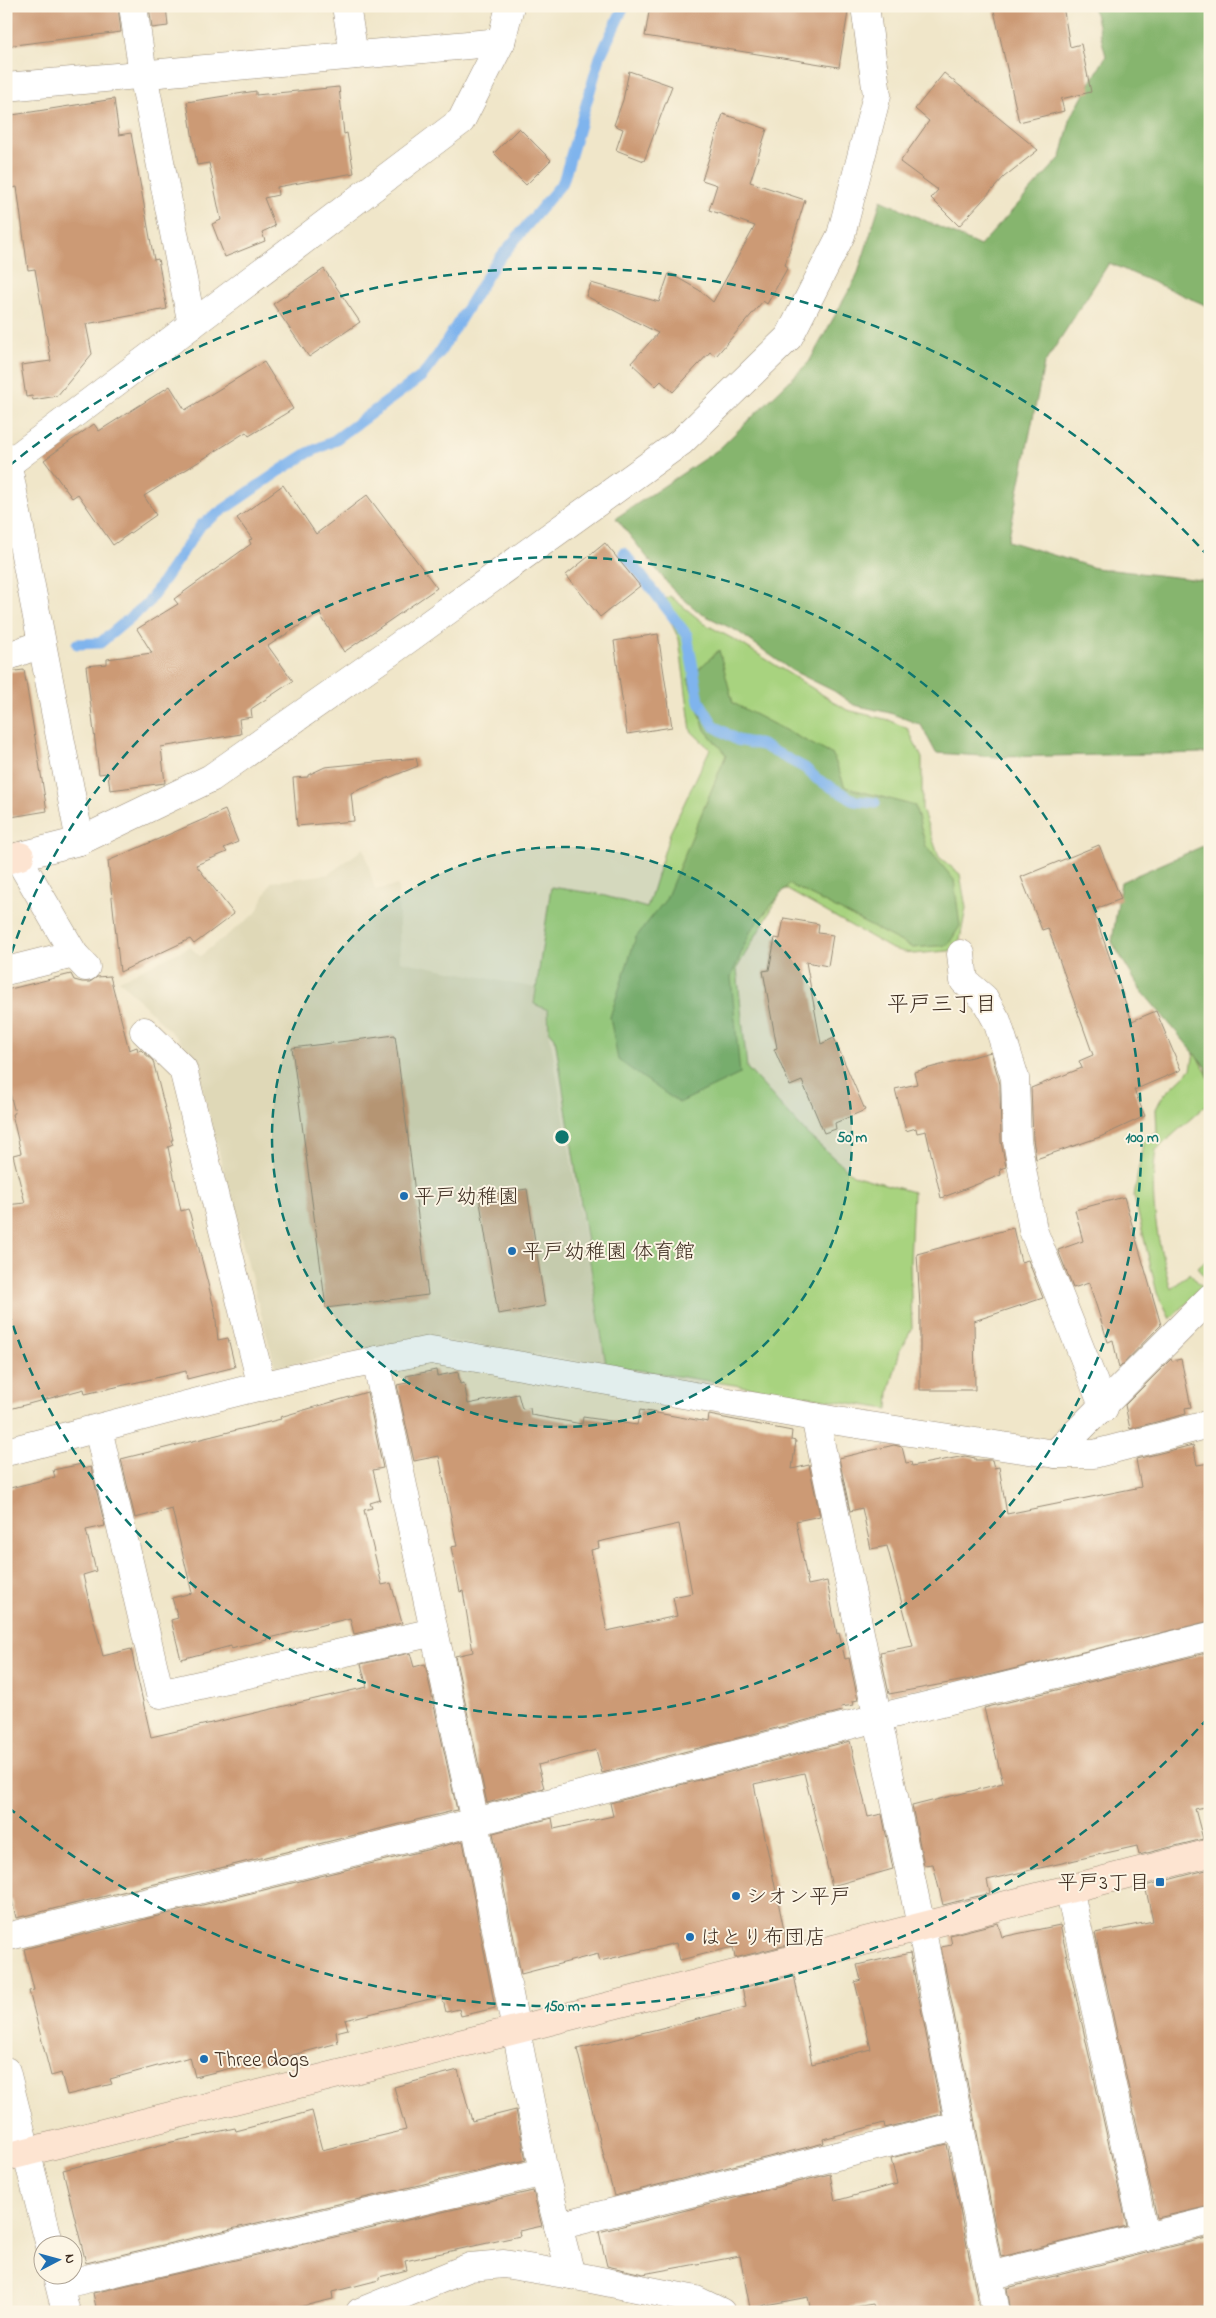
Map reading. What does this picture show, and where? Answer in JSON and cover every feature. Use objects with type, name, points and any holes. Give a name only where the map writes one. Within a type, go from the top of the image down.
[{"type":"street","points":[[133,6],[143,74],[192,325]]},
{"type":"street","points":[[346,6],[354,55]]},
{"type":"street","points":[[80,841],[10,493],[7,460],[192,325],[461,121],[501,42],[510,6]]},
{"type":"street","points":[[13,858],[80,841],[211,778],[393,650],[681,442],[788,337],[841,235],[877,95],[866,6]]},
{"type":"street","points":[[6,87],[501,42]]},
{"type":"street","points":[[6,658],[41,644]]},
{"type":"street","points":[[6,971],[80,960],[24,868],[13,858]]},
{"type":"street","points":[[961,954],[964,981],[984,998],[997,1021],[1015,1078],[1017,1141],[1032,1230],[1104,1408]]},
{"type":"street","points":[[144,1031],[183,1069],[262,1387]]},
{"type":"street","points":[[1055,1454],[1104,1408],[1210,1298]]},
{"type":"street","points":[[6,1452],[262,1387],[376,1360],[431,1350],[816,1417],[1055,1454],[1094,1454],[1210,1424]]},
{"type":"street","points":[[376,1360],[474,1822],[544,2172],[571,2275]]},
{"type":"street","points":[[816,1417],[921,1926],[996,2312]]},
{"type":"street","points":[[98,1428],[160,1694],[434,1632]]},
{"type":"street","points":[[6,1937],[474,1822],[877,1718],[1210,1636]]},
{"type":"street","points":[[16,2155],[1210,1853]]},
{"type":"street","points":[[1069,1888],[1146,2237]]},
{"type":"street","points":[[6,2071],[16,2155],[46,2236]]},
{"type":"street","points":[[558,2226],[960,2125]]},
{"type":"street","points":[[82,2275],[544,2172]]},
{"type":"street","points":[[989,2276],[1210,2221]]},
{"type":"street","points":[[360,2312],[470,2267],[504,2264],[571,2275],[696,2300],[720,2312]]},
{"type":"street","points":[[60,2286],[66,2312]]},
{"type":"shaded area","name":"平戸幼稚園","points":[[364,848],[375,890],[398,885],[400,961],[536,988],[534,1004],[548,1010],[549,1031],[606,1365],[431,1338],[275,1367],[193,1054],[119,980],[190,947],[200,956],[256,913],[271,882],[329,874]]},
{"type":"green space","points":[[1093,6],[1210,6],[1210,307],[1109,263],[1044,364],[1008,541],[1095,568],[1210,581],[1210,753],[997,757],[936,753],[921,725],[890,713],[854,705],[834,691],[791,670],[737,631],[700,613],[672,589],[616,518],[719,449],[809,362],[857,276],[881,200],[980,246],[1061,157],[1071,117],[1106,56]]},
{"type":"green space","points":[[670,596],[705,624],[737,641],[847,710],[889,720],[908,729],[922,758],[922,809],[939,857],[960,874],[966,908],[958,950],[914,954],[892,949],[784,888],[737,968],[747,1068],[808,1135],[853,1175],[913,1192],[910,1263],[912,1329],[900,1350],[889,1392],[888,1409],[606,1365],[555,1038],[549,1031],[548,1010],[534,1004],[551,887],[598,894],[647,908],[670,833],[710,749],[691,731],[679,639],[661,602]]},
{"type":"green space","points":[[719,650],[733,703],[833,755],[845,787],[915,806],[926,846],[954,880],[960,926],[948,945],[913,948],[789,884],[751,930],[731,977],[740,1074],[679,1103],[618,1060],[610,1017],[636,937],[666,899],[726,755],[705,730],[688,679]]},
{"type":"green space","points":[[1210,843],[1210,1083],[1206,1067],[1140,989],[1112,942],[1121,882]]},
{"type":"green space","points":[[1194,1053],[1206,1071],[1210,1084],[1209,1098],[1206,1105],[1156,1150],[1153,1186],[1158,1237],[1171,1289],[1190,1273],[1203,1288],[1170,1319],[1157,1293],[1134,1196],[1144,1138],[1157,1133],[1156,1109],[1162,1097],[1191,1069]]},
{"type":"green space","points":[[1210,1256],[1210,1282],[1209,1282],[1197,1268]]},
{"type":"building","points":[[6,6],[118,6],[121,32],[6,46]]},
{"type":"building","points":[[149,6],[166,6],[168,26],[152,28]]},
{"type":"building","points":[[650,6],[849,6],[839,67],[645,36]]},
{"type":"building","points":[[993,6],[1063,6],[1070,47],[1081,44],[1091,92],[1061,99],[1064,111],[1019,122]]},
{"type":"building","points":[[629,71],[672,86],[644,161],[616,150],[623,129],[614,125],[623,100]]},
{"type":"building","points":[[944,73],[1038,150],[1004,177],[959,226],[931,198],[938,190],[900,162],[929,121],[915,109]]},
{"type":"building","points":[[339,87],[344,134],[347,133],[354,173],[277,187],[278,195],[264,198],[275,226],[262,232],[265,241],[225,257],[212,224],[221,220],[209,163],[197,165],[187,102],[256,91],[256,95]]},
{"type":"building","points":[[114,99],[119,135],[131,133],[154,260],[158,259],[167,309],[86,324],[92,354],[57,396],[33,400],[32,396],[26,397],[21,365],[51,361],[35,269],[28,270],[17,187],[12,188],[6,153],[6,116]]},
{"type":"building","points":[[723,114],[767,129],[750,182],[805,200],[785,265],[788,267],[767,304],[763,301],[716,356],[710,352],[673,392],[661,381],[656,386],[631,363],[658,333],[586,296],[591,283],[659,302],[669,273],[699,290],[713,302],[755,226],[709,210],[717,185],[702,180]]},
{"type":"building","points":[[519,128],[551,160],[526,185],[494,153]]},
{"type":"building","points":[[324,269],[360,322],[309,357],[273,304]]},
{"type":"building","points":[[264,362],[293,409],[249,436],[246,432],[144,496],[156,515],[113,545],[78,494],[72,498],[44,460],[94,424],[99,431],[170,386],[185,410]]},
{"type":"building","points":[[283,485],[316,534],[367,495],[437,588],[344,652],[319,613],[268,646],[293,681],[251,709],[252,717],[239,719],[241,734],[161,747],[165,783],[110,790],[108,773],[99,774],[86,666],[107,664],[107,659],[152,653],[137,629],[178,604],[174,599],[251,544],[249,540],[252,539],[237,518]]},
{"type":"building","points":[[605,543],[640,586],[600,617],[566,575]]},
{"type":"building","points":[[658,634],[672,727],[627,734],[614,641]]},
{"type":"building","points":[[24,670],[47,811],[11,817],[6,794],[6,672]]},
{"type":"building","points":[[416,758],[418,766],[351,793],[354,821],[297,826],[293,778],[308,777],[308,775],[325,767]]},
{"type":"building","points":[[225,810],[238,842],[224,848],[227,852],[196,865],[234,914],[194,944],[190,939],[120,972],[108,861]]},
{"type":"building","points":[[1099,845],[1121,899],[1093,910],[1132,1021],[1156,1011],[1181,1070],[1134,1090],[1145,1116],[1100,1137],[1036,1159],[1033,1139],[1031,1088],[1082,1068],[1079,1061],[1093,1055],[1048,928],[1042,930],[1021,877]]},
{"type":"building","points":[[784,918],[819,924],[818,933],[833,935],[828,966],[806,962],[821,1044],[834,1038],[865,1110],[835,1123],[836,1129],[824,1133],[802,1081],[790,1086],[774,1049],[777,1048],[763,971],[769,970],[775,938],[780,939]]},
{"type":"building","points":[[71,974],[74,980],[82,982],[90,982],[97,977],[110,976],[129,1050],[137,1047],[138,1051],[141,1050],[153,1061],[173,1140],[171,1140],[173,1145],[168,1147],[181,1211],[188,1209],[190,1214],[215,1311],[218,1340],[228,1338],[235,1367],[187,1379],[186,1371],[85,1394],[84,1389],[6,1410],[6,1205],[25,1203],[13,1155],[21,1153],[12,1114],[15,1113],[6,1078],[6,990]]},
{"type":"building","name":"平戸幼稚園","points":[[395,1035],[428,1295],[326,1308],[292,1048]]},
{"type":"building","points":[[991,1052],[1000,1084],[1001,1142],[1006,1167],[1000,1169],[1001,1175],[941,1198],[926,1131],[917,1133],[916,1128],[906,1131],[895,1089],[917,1084],[914,1072]]},
{"type":"building","name":"平戸幼稚園 体育館","points":[[527,1189],[545,1306],[498,1314],[479,1196]]},
{"type":"building","points":[[1124,1197],[1161,1325],[1119,1368],[1113,1340],[1108,1342],[1089,1283],[1073,1288],[1058,1250],[1083,1241],[1075,1210]]},
{"type":"building","points":[[1013,1228],[1021,1262],[1028,1260],[1043,1298],[974,1321],[975,1390],[920,1390],[920,1306],[917,1254]]},
{"type":"building","points":[[1171,1359],[1172,1361],[1181,1359],[1191,1407],[1185,1408],[1186,1414],[1130,1429],[1125,1405]]},
{"type":"building","points":[[436,1370],[437,1376],[458,1372],[460,1384],[464,1383],[468,1404],[518,1394],[522,1409],[530,1408],[531,1415],[582,1424],[583,1417],[637,1425],[640,1410],[708,1422],[709,1415],[792,1431],[791,1440],[796,1441],[792,1469],[809,1465],[820,1516],[796,1521],[808,1585],[827,1581],[837,1634],[839,1633],[845,1659],[849,1658],[858,1700],[853,1701],[854,1705],[841,1707],[842,1711],[602,1773],[596,1750],[538,1765],[544,1788],[487,1803],[455,1656],[473,1652],[463,1591],[460,1592],[451,1547],[457,1546],[439,1456],[414,1461],[397,1385],[407,1383],[406,1376]],"holes":[[[679,1524],[692,1593],[673,1597],[677,1616],[607,1631],[591,1550],[599,1548],[598,1542]]]},
{"type":"building","points":[[367,1392],[383,1468],[373,1470],[380,1500],[370,1503],[372,1508],[364,1510],[382,1585],[391,1583],[402,1623],[354,1634],[350,1618],[231,1649],[231,1646],[181,1659],[171,1620],[178,1618],[172,1598],[192,1593],[172,1509],[135,1518],[121,1459],[281,1419],[280,1417]]},
{"type":"building","points":[[894,1445],[902,1447],[906,1463],[911,1462],[912,1466],[965,1456],[975,1458],[975,1460],[992,1460],[994,1468],[999,1467],[1007,1514],[1141,1487],[1136,1459],[1193,1445],[1197,1465],[1210,1463],[1210,1621],[976,1678],[889,1694],[880,1652],[913,1646],[887,1546],[871,1549],[862,1508],[850,1511],[839,1458]]},
{"type":"building","points":[[82,1464],[83,1469],[91,1467],[105,1526],[86,1530],[96,1571],[83,1575],[90,1606],[103,1656],[131,1649],[151,1737],[367,1687],[361,1664],[410,1653],[414,1667],[425,1664],[457,1810],[16,1918],[12,1900],[6,1902],[6,1489],[55,1477],[53,1470]]},
{"type":"building","points":[[1210,1652],[1210,1806],[1195,1809],[1203,1839],[1139,1855],[1137,1846],[987,1880],[990,1893],[943,1905],[933,1864],[924,1865],[912,1806],[1003,1783],[984,1708]]},
{"type":"building","points":[[850,1741],[868,1817],[882,1814],[893,1869],[832,1886],[804,1773],[754,1784],[787,1945],[735,1958],[733,1947],[680,1960],[676,1943],[600,1961],[598,1954],[521,1974],[493,1833],[552,1818],[554,1829],[613,1816],[610,1803]]},
{"type":"building","points":[[463,1841],[495,2008],[461,2016],[459,2009],[446,2012],[442,1996],[345,2020],[348,2029],[336,2032],[338,2043],[259,2064],[259,2061],[195,2077],[190,2057],[110,2079],[112,2084],[67,2095],[61,2073],[51,2076],[29,1991],[34,1990],[24,1949]]},
{"type":"building","points":[[1210,1869],[1210,2206],[1157,2218],[1095,1933],[1153,1921],[1145,1886]]},
{"type":"building","points":[[998,1923],[1002,1937],[1060,1925],[1127,2226],[1001,2257],[941,1947],[952,1945],[950,1935]]},
{"type":"building","points":[[910,1953],[942,2114],[885,2128],[884,2123],[823,2139],[824,2143],[614,2196],[577,2049],[746,2007],[742,1988],[794,1975],[812,2064],[871,2049],[855,1982],[861,1980],[857,1965]]},
{"type":"building","points":[[458,2070],[472,2121],[516,2110],[526,2160],[86,2263],[82,2247],[82,2236],[79,2236],[63,2170],[176,2141],[235,2128],[236,2131],[312,2111],[322,2150],[406,2130],[394,2087]]},
{"type":"building","points":[[947,2144],[980,2312],[875,2312],[873,2304],[825,2312],[811,2312],[808,2297],[750,2308],[740,2256],[643,2274],[607,2266],[599,2232],[830,2174],[835,2201],[897,2184],[891,2158]]},
{"type":"building","points":[[533,2191],[542,2226],[519,2231],[520,2236],[405,2261],[407,2270],[379,2277],[379,2280],[332,2292],[333,2299],[278,2312],[97,2312],[93,2293]]},
{"type":"building","points":[[1210,2237],[1210,2304],[1174,2312],[1011,2312],[1007,2288]]},
{"type":"waterway","points":[[77,644],[100,643],[148,603],[201,525],[281,470],[308,453],[332,442],[422,376],[440,352],[494,265],[563,182],[600,57],[624,6]]},
{"type":"waterway","points":[[624,553],[687,635],[699,701],[714,726],[737,740],[762,745],[805,768],[817,779],[855,801],[875,803]]},
{"type":"place","name":"平戸幼稚園","points":[[404,1196]]},
{"type":"place","name":"平戸幼稚園 体育館","points":[[512,1251]]},
{"type":"place","name":"平戸3丁目","points":[[1160,1882]]},
{"type":"place","name":"シオン平戸","points":[[736,1896]]},
{"type":"place","name":"はとり布団店","points":[[690,1937]]},
{"type":"place","name":"Three dogs","points":[[204,2059]]},
{"type":"district","name":"平戸三丁目","points":[[942,1003]]}]
